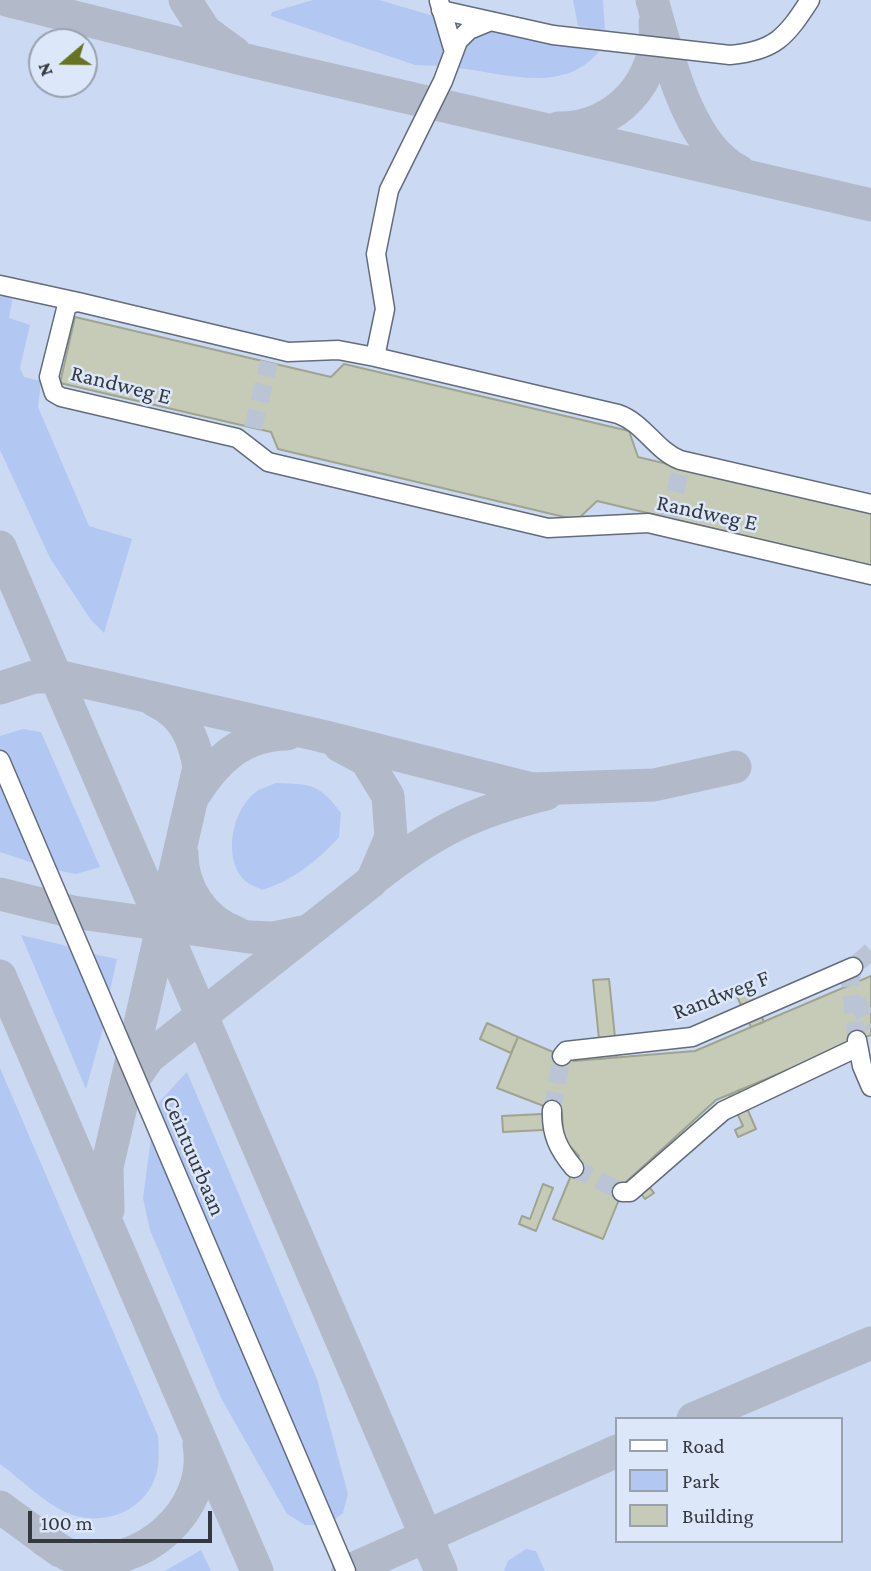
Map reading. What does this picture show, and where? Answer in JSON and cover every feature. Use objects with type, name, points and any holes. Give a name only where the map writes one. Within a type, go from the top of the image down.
[{"type":"lane","points":[[445,5],[491,21],[553,35],[730,55],[757,53],[776,44],[810,0]]},
{"type":"lane","points":[[445,5],[456,46]]},
{"type":"lane","points":[[375,357],[385,309],[376,254],[389,190],[456,46],[469,30],[491,21]]},
{"type":"lane","points":[[0,285],[78,302]]},
{"type":"lane","name":"Randweg E","points":[[871,504],[682,464],[626,417],[375,357],[338,351],[284,351],[78,302],[69,304],[66,309],[49,377],[54,393],[237,438],[252,447],[259,458],[268,461],[548,528],[668,523],[871,575]]},
{"type":"lane","points":[[269,362],[284,351]]},
{"type":"lane","points":[[252,447],[253,428]]},
{"type":"lane","name":"Ceintuurbaan","points":[[0,760],[346,1571]]},
{"type":"lane","name":"Randweg F","points":[[562,1056],[566,1052],[692,1037],[853,967]]},
{"type":"lane","points":[[622,1192],[630,1192],[723,1111],[858,1044],[871,1087]]},
{"type":"lane","points":[[552,1110],[552,1131],[559,1150],[574,1168]]},
{"type":"shaded area","points":[[0,0],[871,0],[871,1571],[0,1571]]},
{"type":"green space","points":[[313,0],[379,0],[437,17],[446,49],[440,66],[415,65],[271,16],[272,12]]},
{"type":"green space","points":[[573,0],[603,0],[605,31],[578,26]]},
{"type":"green space","points":[[487,30],[556,44],[601,49],[587,63],[554,77],[516,77],[458,68],[468,38]]},
{"type":"green space","points":[[0,293],[13,296],[9,318],[30,325],[20,368],[24,377],[41,381],[38,407],[89,526],[132,539],[104,633],[91,620],[50,558],[0,450]]},
{"type":"green space","points":[[23,729],[41,732],[100,867],[76,874],[51,869],[0,749],[0,736]]},
{"type":"green space","points":[[0,775],[36,864],[0,852]]},
{"type":"green space","points":[[276,783],[306,785],[327,796],[341,813],[339,837],[304,869],[262,890],[245,881],[237,870],[233,859],[233,834],[236,821],[248,800],[258,791]]},
{"type":"green space","points":[[21,935],[71,947],[104,1025],[86,1089]]},
{"type":"green space","points":[[84,952],[117,959],[107,1004]]},
{"type":"green space","points":[[0,1068],[158,1436],[159,1454],[153,1483],[138,1502],[118,1514],[94,1518],[70,1514],[43,1498],[0,1464]]},
{"type":"green space","points":[[187,1072],[317,1379],[348,1494],[343,1513],[331,1522],[156,1119],[159,1102]]},
{"type":"green space","points":[[152,1131],[319,1525],[305,1525],[287,1514],[221,1398],[150,1230],[143,1198]]},
{"type":"green space","points":[[526,1549],[536,1551],[545,1571],[504,1571],[508,1561]]},
{"type":"green space","points":[[201,1550],[211,1571],[165,1571]]},
{"type":"building","points":[[75,317],[331,377],[344,364],[629,431],[638,457],[871,512],[871,566],[597,501],[577,520],[278,449],[271,432],[60,383]]},
{"type":"building","points":[[871,976],[871,1035],[716,1100],[626,1182],[603,1239],[553,1219],[579,1156],[562,1138],[562,1113],[497,1088],[518,1037],[574,1061],[695,1051]]},
{"type":"building","points":[[609,979],[617,1057],[601,1059],[593,980]]},
{"type":"building","points":[[748,986],[764,1022],[751,1027],[735,992]]},
{"type":"building","points":[[487,1023],[518,1037],[511,1053],[480,1039]]},
{"type":"building","points":[[739,1090],[756,1129],[738,1137],[735,1130],[743,1126],[729,1095]]},
{"type":"building","points":[[562,1113],[563,1129],[503,1132],[502,1116]]},
{"type":"building","points":[[637,1172],[654,1193],[645,1199],[629,1179]]},
{"type":"building","points":[[543,1184],[553,1188],[536,1231],[519,1224],[522,1216],[530,1219]]},
{"type":"taxiway","points":[[6,0],[250,61],[871,205]]},
{"type":"taxiway","points":[[185,0],[205,31],[235,53]]},
{"type":"taxiway","points":[[652,0],[673,71],[693,120],[721,158],[739,171]]},
{"type":"taxiway","points":[[558,128],[579,126],[598,120],[630,97],[642,82],[650,64],[655,44],[655,23]]},
{"type":"taxiway","points":[[0,547],[441,1571]]},
{"type":"taxiway","points":[[0,688],[34,677],[62,677],[322,736],[532,789],[654,785],[735,767]]},
{"type":"taxiway","points":[[108,1210],[107,1167],[199,767],[186,728],[165,706],[155,701]]},
{"type":"taxiway","points":[[194,795],[212,770],[232,751],[257,739],[287,734]]},
{"type":"taxiway","points":[[130,1084],[149,1057],[372,881],[391,837],[388,796],[366,760],[340,746]]},
{"type":"taxiway","points":[[376,877],[417,847],[456,825],[497,808],[546,794]]},
{"type":"taxiway","points":[[182,854],[186,879],[197,902],[214,921],[237,933]]},
{"type":"taxiway","points":[[0,894],[73,912],[249,937],[274,938],[308,931]]},
{"type":"taxiway","points":[[0,976],[257,1571]]},
{"type":"taxiway","points":[[698,1417],[871,1343]]},
{"type":"taxiway","points":[[43,1539],[72,1557],[101,1560],[125,1555],[147,1545],[166,1531],[182,1513],[194,1492],[200,1469],[199,1445]]},
{"type":"taxiway","points":[[348,1571],[616,1451]]},
{"type":"taxiway","points":[[0,1507],[60,1551]]},
{"type":"tunnel","points":[[253,428],[269,362]]},
{"type":"tunnel","points":[[669,518],[681,467]]},
{"type":"tunnel","points":[[857,1040],[850,985],[853,967],[871,951]]},
{"type":"tunnel","points":[[857,1000],[871,1028]]},
{"type":"tunnel","points":[[552,1110],[562,1056]]},
{"type":"tunnel","points":[[574,1168],[622,1192]]}]
